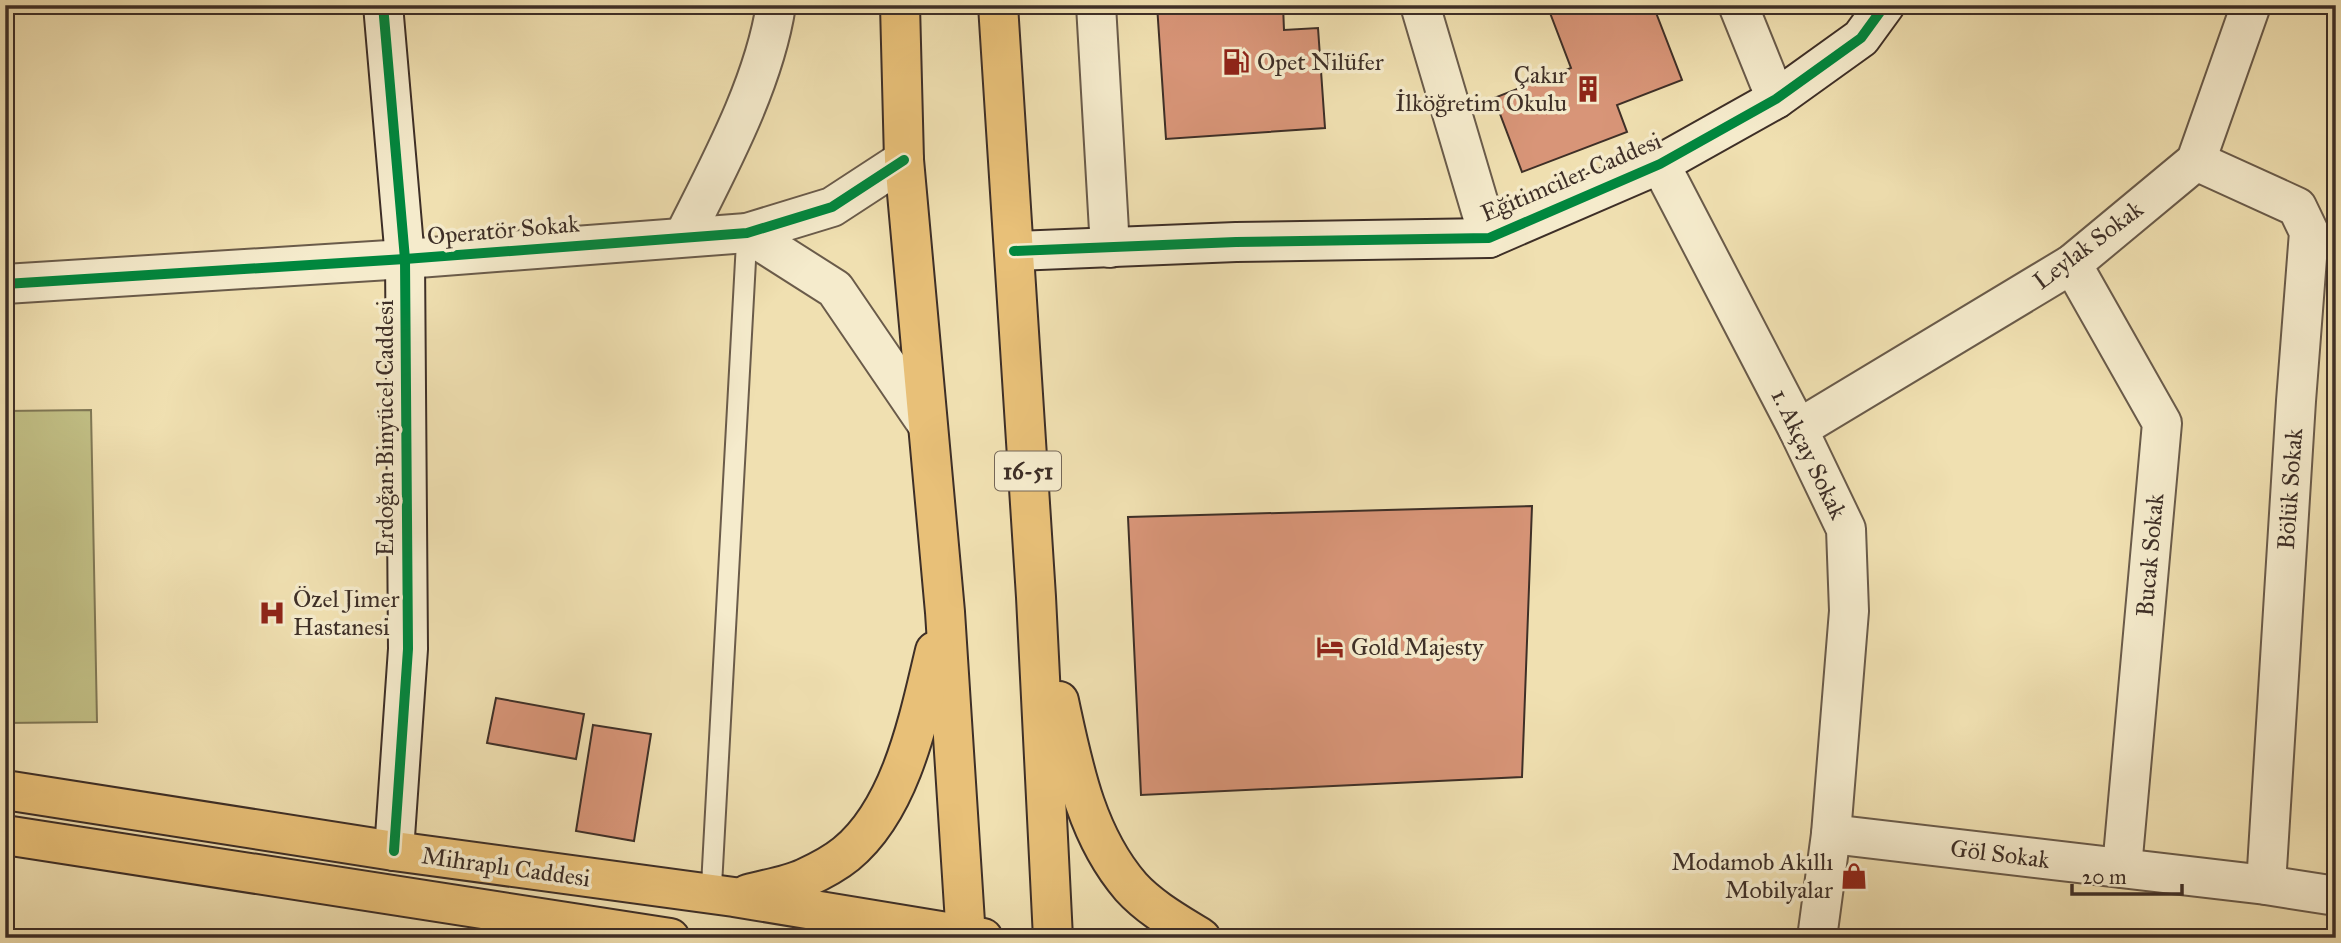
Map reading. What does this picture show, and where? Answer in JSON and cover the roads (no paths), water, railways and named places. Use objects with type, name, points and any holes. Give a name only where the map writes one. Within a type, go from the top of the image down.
[{"type":"main road","points":[[900,5],[904,160],[971,937]]},
{"type":"main road","name":"16-51","points":[[998,5],[1037,597],[1053,938]]},
{"type":"main road","points":[[1037,597],[1072,762],[1090,820],[1109,857],[1132,888],[1166,917],[1201,938]]},
{"type":"main road","points":[[722,896],[803,879],[846,854],[870,828],[893,789],[911,748],[945,612]]},
{"type":"main road","name":"Mihraplı Caddesi","points":[[5,790],[394,851],[722,896],[971,937]]},
{"type":"main road","name":"Mihraplı Caddesi","points":[[5,835],[670,938]]},
{"type":"street","name":"Erdoğan Binyücel Caddesi","points":[[383,5],[405,259],[408,649],[394,851]]},
{"type":"street","points":[[684,236],[733,138],[772,34],[776,5]]},
{"type":"street","points":[[1096,5],[1110,248]]},
{"type":"street","points":[[1420,5],[1489,238]]},
{"type":"street","points":[[1738,5],[1776,99]]},
{"type":"street","name":"Eğitimciler Caddesi","points":[[1014,251],[1236,242],[1489,238],[1660,164],[1776,99],[1861,38],[1885,5]]},
{"type":"street","points":[[2196,161],[2251,5]]},
{"type":"street","name":"Operatör Sokak","points":[[5,284],[405,259],[747,233],[832,207],[904,160]]},
{"type":"street","name":"Leylak Sokak","points":[[1798,429],[2071,264],[2196,161]]},
{"type":"street","name":"Bölük Sokak","points":[[2196,161],[2297,207],[2309,232],[2266,885]]},
{"type":"street","name":"1. Akçay Sokak","points":[[1660,164],[1798,429],[1846,529],[1849,611],[1831,834],[1816,938]]},
{"type":"street","points":[[747,233],[835,289],[928,424]]},
{"type":"street","name":"Bucak Sokak","points":[[2071,264],[2162,423],[2122,868]]},
{"type":"street","name":"Göl Sokak","points":[[1831,834],[2266,885],[2336,896]]},
{"type":"lane","points":[[722,896],[747,233]]},
{"type":"place","name":"Opet Nilüfer","points":[[1236,62]]},
{"type":"place","name":"Çakır İlköğretim Okulu","points":[[1588,89]]},
{"type":"place","name":"Özel Jimer Hastanesi","points":[[272,613]]},
{"type":"place","name":"Gold Majesty","points":[[1330,647]]},
{"type":"place","name":"Modamob Akıllı Mobilyalar","points":[[1854,876]]}]
